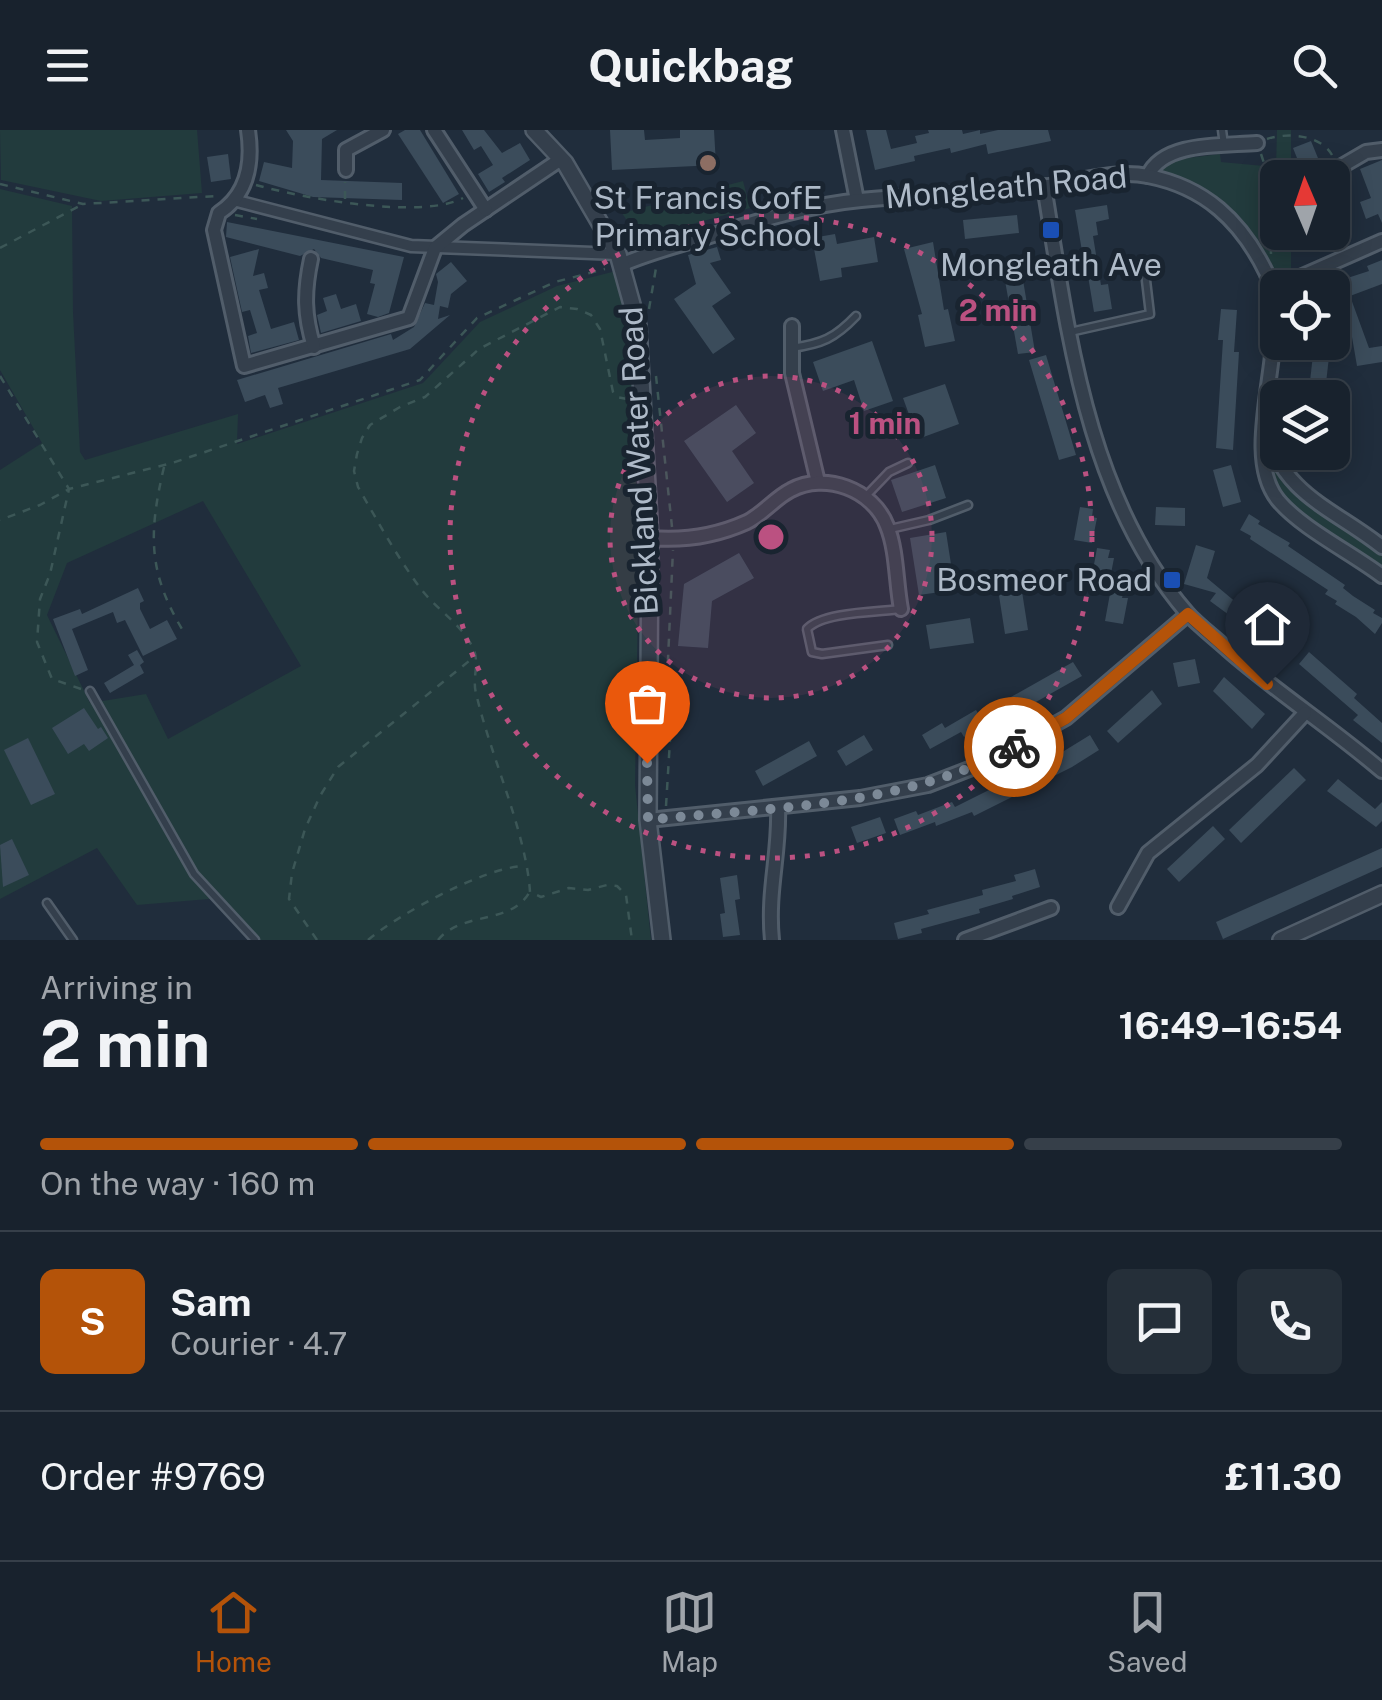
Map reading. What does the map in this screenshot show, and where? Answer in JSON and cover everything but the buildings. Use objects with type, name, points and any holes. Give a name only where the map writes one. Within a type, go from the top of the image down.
[{"type":"street","points":[[248,130],[251,152],[245,182],[237,201],[219,212],[214,230],[244,366],[409,318],[434,248],[561,158]]},
{"type":"street","points":[[346,170],[346,150],[383,130]]},
{"type":"street","points":[[434,130],[486,210]]},
{"type":"street","name":"Bickland Water Road","points":[[534,130],[561,158],[588,198],[619,259],[638,326],[650,538],[648,820],[662,940]]},
{"type":"street","points":[[843,130],[857,200]]},
{"type":"street","points":[[1148,176],[1156,161],[1165,156],[1257,142]]},
{"type":"street","points":[[1350,161],[1366,152],[1382,150]]},
{"type":"street","name":"Mongleath Road","points":[[619,259],[792,211],[857,200],[1044,186],[1125,174],[1148,176],[1217,204],[1241,230],[1265,270]]},
{"type":"street","points":[[1044,186],[1069,332],[1091,426],[1128,521],[1153,565],[1188,614],[1267,684],[1382,771]]},
{"type":"street","points":[[237,201],[411,246],[619,259]]},
{"type":"street","points":[[1319,270],[1381,244]]},
{"type":"street","points":[[310,259],[304,293],[305,318],[314,346]]},
{"type":"street","points":[[792,326],[792,373],[818,482]]},
{"type":"street","name":"Mongleath Road","points":[[1263,470],[1266,484],[1281,504],[1382,576]]},
{"type":"street","name":"Mongleath Road","points":[[1284,470],[1295,486],[1382,547]]},
{"type":"street","points":[[650,538],[702,537],[751,520],[790,490],[818,482],[842,485],[866,497],[881,512],[889,529],[901,609]]},
{"type":"street","points":[[648,820],[860,798],[928,784],[987,762],[1066,718],[1188,614]]},
{"type":"street","points":[[1118,907],[1148,853],[1258,765],[1305,712]]},
{"type":"street","points":[[772,940],[770,876],[779,831],[778,806]]},
{"type":"street","points":[[1281,940],[1382,894]]},
{"type":"street","points":[[965,940],[1051,908]]},
{"type":"lane","points":[[1222,130],[1224,146]]},
{"type":"lane","points":[[1069,332],[1150,314],[1144,272]]},
{"type":"lane","points":[[790,348],[814,345],[839,334],[856,316]]},
{"type":"lane","points":[[866,497],[889,472],[908,463]]},
{"type":"lane","points":[[889,529],[968,506]]},
{"type":"lane","points":[[888,645],[822,654],[812,652],[807,629],[827,618],[901,609]]},
{"type":"lane","points":[[90,691],[194,874],[256,940]]},
{"type":"lane","points":[[46,903],[73,940]]},
{"type":"path","points":[[1265,270],[1273,249],[1267,172],[1257,142],[1275,136],[1314,139],[1326,144],[1338,160]]},
{"type":"path","points":[[345,202],[346,170]]},
{"type":"path","points":[[245,182],[304,199],[345,202],[448,206],[474,192]]},
{"type":"path","points":[[0,184],[84,204],[214,196],[237,201]]},
{"type":"path","points":[[0,248],[84,204]]},
{"type":"path","points":[[0,520],[40,506],[69,489],[164,465],[420,380],[477,318],[554,282],[619,259]]},
{"type":"path","points":[[438,940],[448,928],[518,907],[530,892],[474,686],[476,656],[456,624],[419,587],[358,488],[354,471],[362,438],[370,426],[425,397],[479,349],[560,307],[592,316],[600,329],[612,392],[617,397],[635,399]]},
{"type":"path","points":[[0,376],[69,489],[50,574],[40,599],[37,642],[52,679],[90,691]]},
{"type":"path","points":[[164,465],[154,510],[154,566],[168,607],[185,634]]},
{"type":"path","points":[[317,940],[289,899],[300,844],[320,796],[338,767],[476,656]]},
{"type":"path","points":[[368,940],[406,912],[442,895],[525,866]]},
{"type":"path","points":[[530,892],[541,897],[569,888],[617,886],[626,896],[632,940]]},
{"type":"green space","points":[[0,130],[197,130],[202,193],[101,201],[1,180]]},
{"type":"green space","points":[[1277,130],[1291,130],[1291,160],[1276,160]]},
{"type":"green space","points":[[1220,154],[1221,162],[1260,166],[1260,250],[1291,250],[1291,270],[1269,270],[1240,217],[1208,190],[1158,174],[1164,161]]},
{"type":"green space","points":[[743,181],[750,208],[639,239],[622,213]]},
{"type":"green space","points":[[0,189],[72,206],[80,452],[85,460],[238,414],[237,444],[423,383],[480,322],[557,286],[616,271],[631,328],[639,539],[635,785],[651,940],[260,940],[221,898],[137,905],[97,848],[0,899],[0,470],[42,443],[0,370]],"holes":[[[203,501],[301,666],[168,739],[146,694],[90,703],[47,615],[67,563]]]},
{"type":"green space","points":[[1270,470],[1280,470],[1292,490],[1382,553],[1382,570],[1284,500],[1272,483]]},
{"type":"way so far","points":[[647,763],[648,820],[860,798],[928,784],[987,762],[1014,747]]},
{"type":"place","name":"St Francis CofE Primary School","points":[[708,163]]},
{"type":"place","name":"Mongleath Ave","points":[[1051,230]]},
{"type":"place","name":"Bosmeor Road","points":[[1172,580]]},
{"type":"route","points":[[1014,747],[1066,718],[1188,614],[1267,684]]}]
